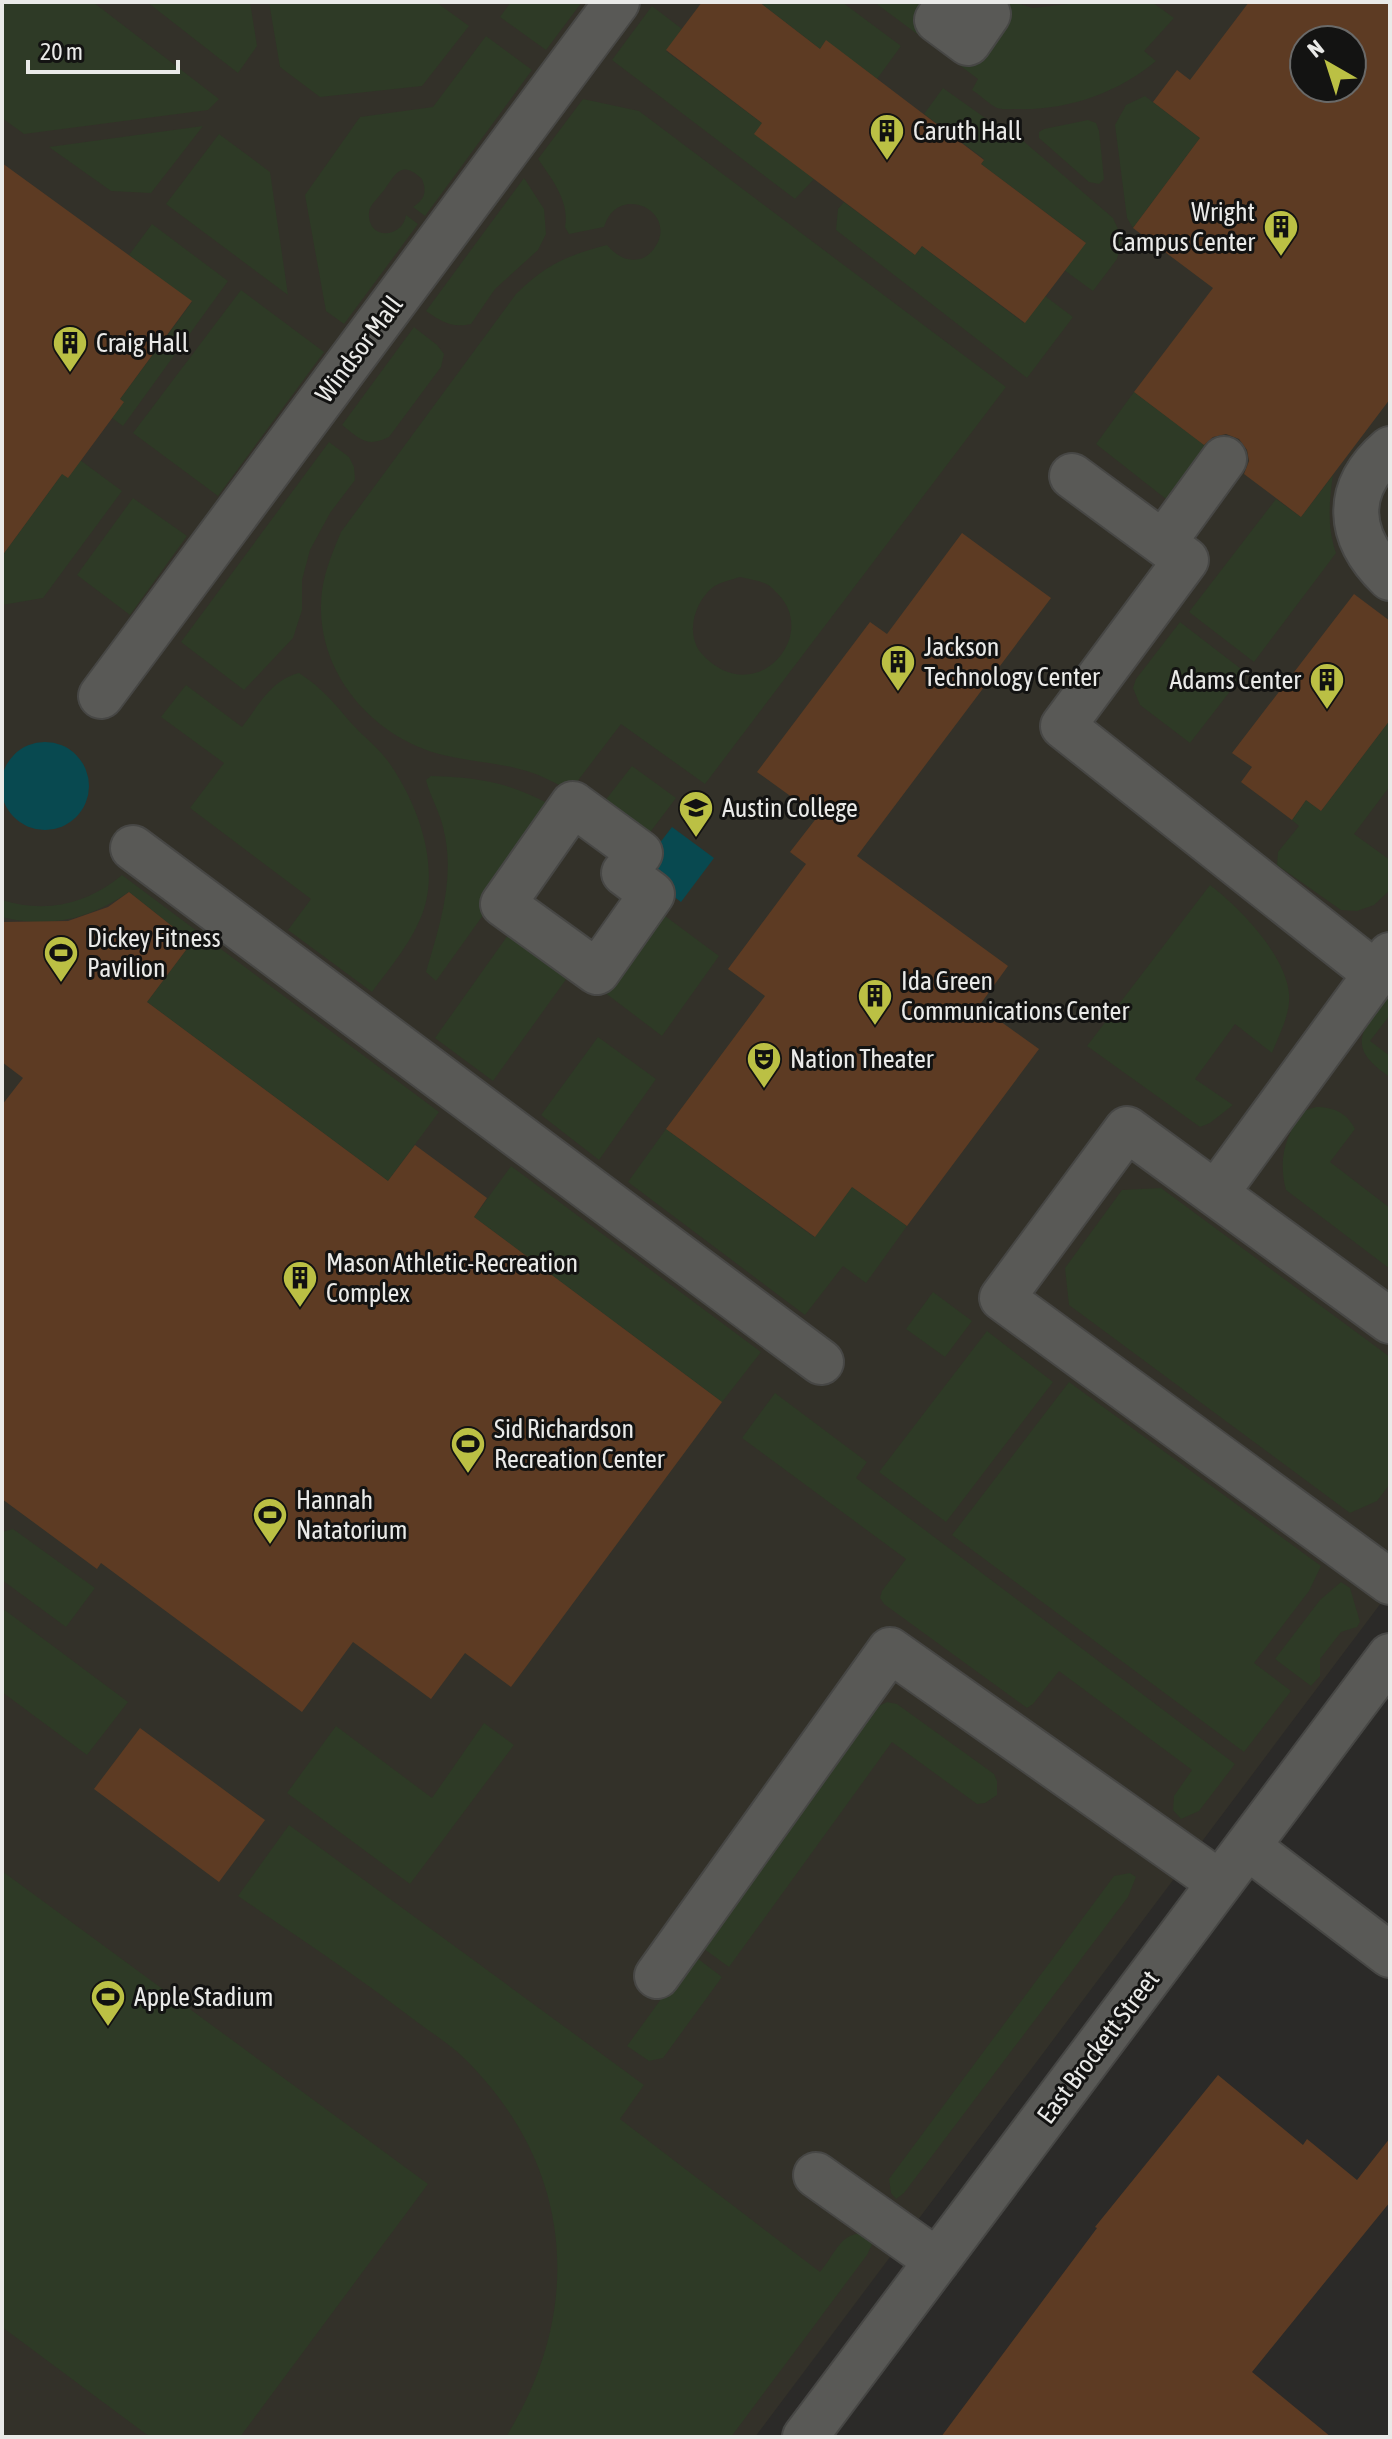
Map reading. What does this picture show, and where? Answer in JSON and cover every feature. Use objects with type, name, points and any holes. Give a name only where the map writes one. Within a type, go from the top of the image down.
[{"type":"street","name":"Windsor Mall","points":[[101,696],[617,2]]},
{"type":"street","points":[[950,2],[937,20],[968,43],[988,14],[971,2]]},
{"type":"street","points":[[1390,449],[1373,464],[1358,498],[1357,529],[1367,553],[1390,578]]},
{"type":"street","points":[[1163,543],[1224,459]]},
{"type":"street","points":[[1072,476],[1186,560],[1063,726],[1383,965],[1216,1193]]},
{"type":"street","points":[[133,848],[821,1362]]},
{"type":"street","points":[[1390,1321],[1127,1129],[1002,1298],[1390,1582]]},
{"type":"street","points":[[657,1976],[890,1650],[1220,1883]]},
{"type":"street","name":"East Brockett Street","points":[[805,2437],[1390,1656]]},
{"type":"street","points":[[1248,1847],[1390,1955]]},
{"type":"street","points":[[816,2175],[937,2261]]},
{"type":"shaded area","name":"Austin College","points":[[2,2],[1390,2],[1390,1591],[755,2437],[2,2437]]},
{"type":"green space","points":[[2,2],[93,2],[219,99],[208,110],[24,134],[2,118]]},
{"type":"green space","points":[[147,2],[250,2],[257,46],[238,73]]},
{"type":"green space","points":[[269,2],[436,2],[469,26],[422,86],[320,97],[280,67]]},
{"type":"green space","points":[[511,2],[582,2],[546,50],[500,17]]},
{"type":"green space","points":[[759,2],[842,2],[901,46],[877,79],[826,41],[820,49]]},
{"type":"green space","points":[[874,2],[949,2],[944,28],[932,45]]},
{"type":"green space","points":[[985,2],[1013,2],[1033,8],[1085,2],[1152,2],[1174,18],[1144,51],[1156,61],[1108,91],[1054,107],[1002,109],[972,90],[978,79],[946,55]]},
{"type":"green space","points":[[652,6],[682,29],[666,51],[762,123],[814,179],[795,199],[612,60]]},
{"type":"green space","points":[[486,36],[532,70],[425,216],[413,207],[424,195],[422,179],[407,170],[397,173],[372,205],[369,213],[371,225],[381,233],[394,232],[404,222],[406,215],[418,224],[344,324],[326,311],[305,195],[360,117],[433,107]]},
{"type":"green space","points":[[943,88],[988,120],[1008,128],[1113,218],[1122,238],[1117,259],[1093,291],[1064,270],[1085,242],[981,164],[984,159],[924,114]]},
{"type":"green space","points":[[1145,96],[1200,138],[1133,228],[1127,218],[1115,125],[1126,105]]},
{"type":"green space","points":[[583,99],[639,111],[1006,387],[705,784],[621,724],[570,791],[526,771],[429,751],[383,726],[364,709],[334,667],[326,643],[321,618],[322,591],[341,532],[516,294],[547,268],[580,253],[607,245],[621,257],[640,259],[646,257],[658,242],[661,230],[658,219],[642,206],[631,204],[620,206],[604,227],[569,234],[565,227],[562,200],[538,159]],"holes":[[[740,577],[766,584],[778,594],[789,611],[791,630],[786,647],[775,662],[760,671],[742,675],[722,670],[702,654],[693,629],[696,610],[706,594],[718,584]]]},
{"type":"green space","points":[[1088,120],[1096,123],[1099,131],[1104,179],[1099,184],[1089,182],[1039,138],[1039,132],[1044,129]]},
{"type":"green space","points":[[203,126],[151,193],[111,191],[49,147]]},
{"type":"green space","points":[[219,134],[270,172],[288,295],[166,204]]},
{"type":"green space","points":[[524,178],[544,209],[546,234],[538,250],[495,289],[471,324],[447,323],[426,311]]},
{"type":"green space","points":[[844,202],[915,255],[922,246],[1024,323],[1045,296],[1073,317],[1027,378],[836,230],[838,209]]},
{"type":"green space","points":[[152,224],[228,281],[123,426],[112,418],[123,402],[120,399],[192,302],[129,255]]},
{"type":"green space","points":[[241,290],[324,352],[218,496],[133,433]]},
{"type":"green space","points":[[414,327],[444,354],[441,367],[389,437],[374,442],[364,440],[342,425]]},
{"type":"green space","points":[[1134,392],[1206,446],[1166,499],[1096,444]]},
{"type":"green space","points":[[329,442],[349,457],[355,480],[330,513],[310,550],[302,580],[302,610],[293,638],[244,690],[181,642]]},
{"type":"green space","points":[[80,460],[122,491],[43,598],[2,605],[2,556],[62,474]]},
{"type":"green space","points":[[1333,475],[1330,514],[1336,553],[1254,662],[1189,612],[1276,499],[1301,517]]},
{"type":"green space","points":[[133,498],[187,536],[130,615],[77,575]]},
{"type":"green space","points":[[1180,622],[1245,672],[1190,743],[1140,705],[1133,688],[1136,679]]},
{"type":"green space","points":[[299,673],[327,696],[386,759],[409,796],[423,834],[429,872],[424,909],[408,942],[372,992],[288,930],[311,899],[190,808],[224,763],[161,717],[186,685],[242,727],[273,687]]},
{"type":"green space","points":[[1390,720],[1390,786],[1354,834],[1390,860],[1390,890],[1374,905],[1357,911],[1341,910],[1277,865],[1278,852],[1299,826],[1292,820],[1306,800],[1321,811]]},
{"type":"green space","points":[[632,766],[676,798],[645,839],[601,806]]},
{"type":"green space","points":[[431,776],[468,778],[497,784],[526,793],[559,809],[436,981],[426,972],[445,900],[448,864],[443,827],[426,780]]},
{"type":"green space","points":[[122,875],[439,1112],[388,1181],[147,1002],[192,942],[129,892],[99,909],[68,919],[36,922],[2,917],[2,900],[34,906],[65,904],[95,893]]},
{"type":"green space","points":[[1210,885],[1247,919],[1270,948],[1286,979],[1289,1001],[1272,1053],[1235,1024],[1195,1079],[1233,1105],[1200,1127],[1087,1046]]},
{"type":"green space","points":[[661,913],[719,956],[662,1036],[604,992]]},
{"type":"green space","points":[[513,928],[572,971],[493,1081],[435,1038]]},
{"type":"green space","points":[[1390,993],[1390,1015],[1370,1041],[1390,1056],[1390,1077],[1366,1056],[1362,1037]]},
{"type":"green space","points":[[598,1037],[656,1079],[599,1160],[541,1115]]},
{"type":"green space","points":[[1316,1107],[1339,1112],[1355,1129],[1330,1162],[1390,1208],[1390,1269],[1286,1190],[1283,1158],[1288,1139],[1303,1111]]},
{"type":"green space","points":[[666,1129],[814,1237],[852,1187],[907,1226],[866,1283],[843,1266],[805,1315],[628,1182]]},
{"type":"green space","points":[[511,1166],[761,1352],[722,1402],[474,1217]]},
{"type":"green space","points":[[1161,1188],[1390,1357],[1390,1484],[1377,1501],[1350,1513],[1069,1305],[1065,1268],[1122,1190]]},
{"type":"green space","points":[[933,1292],[972,1321],[945,1357],[906,1329]]},
{"type":"green space","points":[[987,1331],[1053,1382],[946,1522],[879,1472]]},
{"type":"green space","points":[[1069,1382],[1321,1566],[1309,1591],[1254,1663],[1291,1691],[1244,1752],[952,1535]]},
{"type":"green space","points":[[775,1393],[867,1462],[856,1478],[1235,1764],[1199,1811],[1181,1819],[1173,1810],[1174,1796],[1192,1770],[1059,1671],[1027,1708],[884,1604],[880,1598],[882,1591],[906,1559],[742,1438]]},
{"type":"green space","points":[[13,1529],[95,1588],[66,1627],[2,1580],[2,1532]]},
{"type":"green space","points":[[1341,1582],[1350,1588],[1360,1622],[1357,1627],[1341,1632],[1320,1659],[1320,1676],[1311,1686],[1275,1659],[1320,1600]]},
{"type":"green space","points":[[2,1608],[128,1702],[87,1755],[2,1692]]},
{"type":"green space","points":[[887,1702],[897,1704],[994,1774],[997,1795],[977,1804],[892,1742],[729,1967],[700,1946],[877,1707]]},
{"type":"green space","points":[[484,1723],[514,1745],[410,1884],[287,1793],[336,1726],[432,1798]]},
{"type":"green space","points":[[289,1825],[644,2085],[620,2119],[820,2272],[848,2237],[864,2234],[875,2238],[867,2255],[731,2437],[506,2437],[531,2388],[548,2339],[556,2290],[556,2240],[547,2192],[528,2146],[501,2101],[465,2059],[373,1989],[238,1896]]},
{"type":"green space","name":"Apple Stadium","points":[[2,1871],[428,2184],[240,2437],[150,2437],[2,2327]]},
{"type":"green space","points":[[1130,1873],[1136,1877],[1128,1897],[904,2193],[896,2199],[891,2193],[889,2179],[1114,1876]]},
{"type":"green space","points":[[693,1955],[722,1977],[663,2058],[649,2061],[627,2046]]},
{"type":"water","points":[[45,742],[62,745],[76,755],[86,769],[89,786],[86,803],[76,817],[62,827],[45,830],[28,827],[14,817],[4,803],[1,786],[4,769],[14,755],[28,745]]},
{"type":"water","points":[[672,827],[714,858],[681,902],[639,870]]},
{"type":"building","name":"Caruth Hall","points":[[702,2],[759,2],[820,49],[826,40],[984,160],[981,164],[1086,243],[1025,323],[922,246],[915,255],[754,134],[762,123],[666,50]]},
{"type":"building","name":"Wright Campus Center","points":[[1249,2],[1390,2],[1390,399],[1301,517],[1244,474],[1249,461],[1247,450],[1239,439],[1226,434],[1213,437],[1204,445],[1134,392],[1213,288],[1133,228],[1200,138],[1153,102],[1177,70],[1190,80]]},
{"type":"building","name":"Craig Hall","points":[[2,163],[192,301],[120,399],[124,402],[68,478],[62,474],[2,556]]},
{"type":"building","name":"Ida Green Communications Center","points":[[962,533],[1051,598],[857,856],[1008,966],[979,1006],[1039,1049],[907,1226],[852,1187],[815,1237],[666,1129],[765,996],[728,969],[806,864],[790,852],[818,816],[757,772],[870,622],[887,634]]},
{"type":"building","name":"Adams Center","points":[[1354,594],[1390,621],[1390,720],[1321,811],[1306,800],[1292,820],[1241,782],[1252,767],[1232,753]]},
{"type":"building","name":"Mason Athletic-Recreation Complex","points":[[129,892],[192,942],[147,1002],[388,1181],[415,1145],[487,1198],[474,1217],[722,1402],[511,1687],[465,1653],[431,1699],[353,1642],[302,1712],[101,1563],[97,1569],[2,1499],[2,1105],[23,1078],[2,1062],[2,922],[68,921],[108,907]]},
{"type":"building","points":[[140,1728],[265,1820],[219,1882],[94,1789]]},
{"type":"building","points":[[1218,2075],[1303,2145],[1307,2139],[1357,2180],[1390,2138],[1390,2202],[1252,2372],[1331,2437],[941,2437],[1095,2227]]},
{"type":"place","name":"Caruth Hall","points":[[887,162]]},
{"type":"place","name":"Wright Campus Center","points":[[1281,258]]},
{"type":"place","name":"Craig Hall","points":[[70,374]]},
{"type":"place","name":"Jackson Technology Center","points":[[898,693]]},
{"type":"place","name":"Adams Center","points":[[1327,711]]},
{"type":"place","name":"Austin College","points":[[696,839]]},
{"type":"place","name":"Dickey Fitness Pavilion","points":[[61,984]]},
{"type":"place","name":"Ida Green Communications Center","points":[[875,1027]]},
{"type":"place","name":"Nation Theater","points":[[764,1090]]},
{"type":"place","name":"Mason Athletic-Recreation Complex","points":[[300,1309]]},
{"type":"place","name":"Sid Richardson Recreation Center","points":[[468,1475]]},
{"type":"place","name":"Hannah Natatorium","points":[[270,1546]]},
{"type":"place","name":"Apple Stadium","points":[[108,2028]]}]
